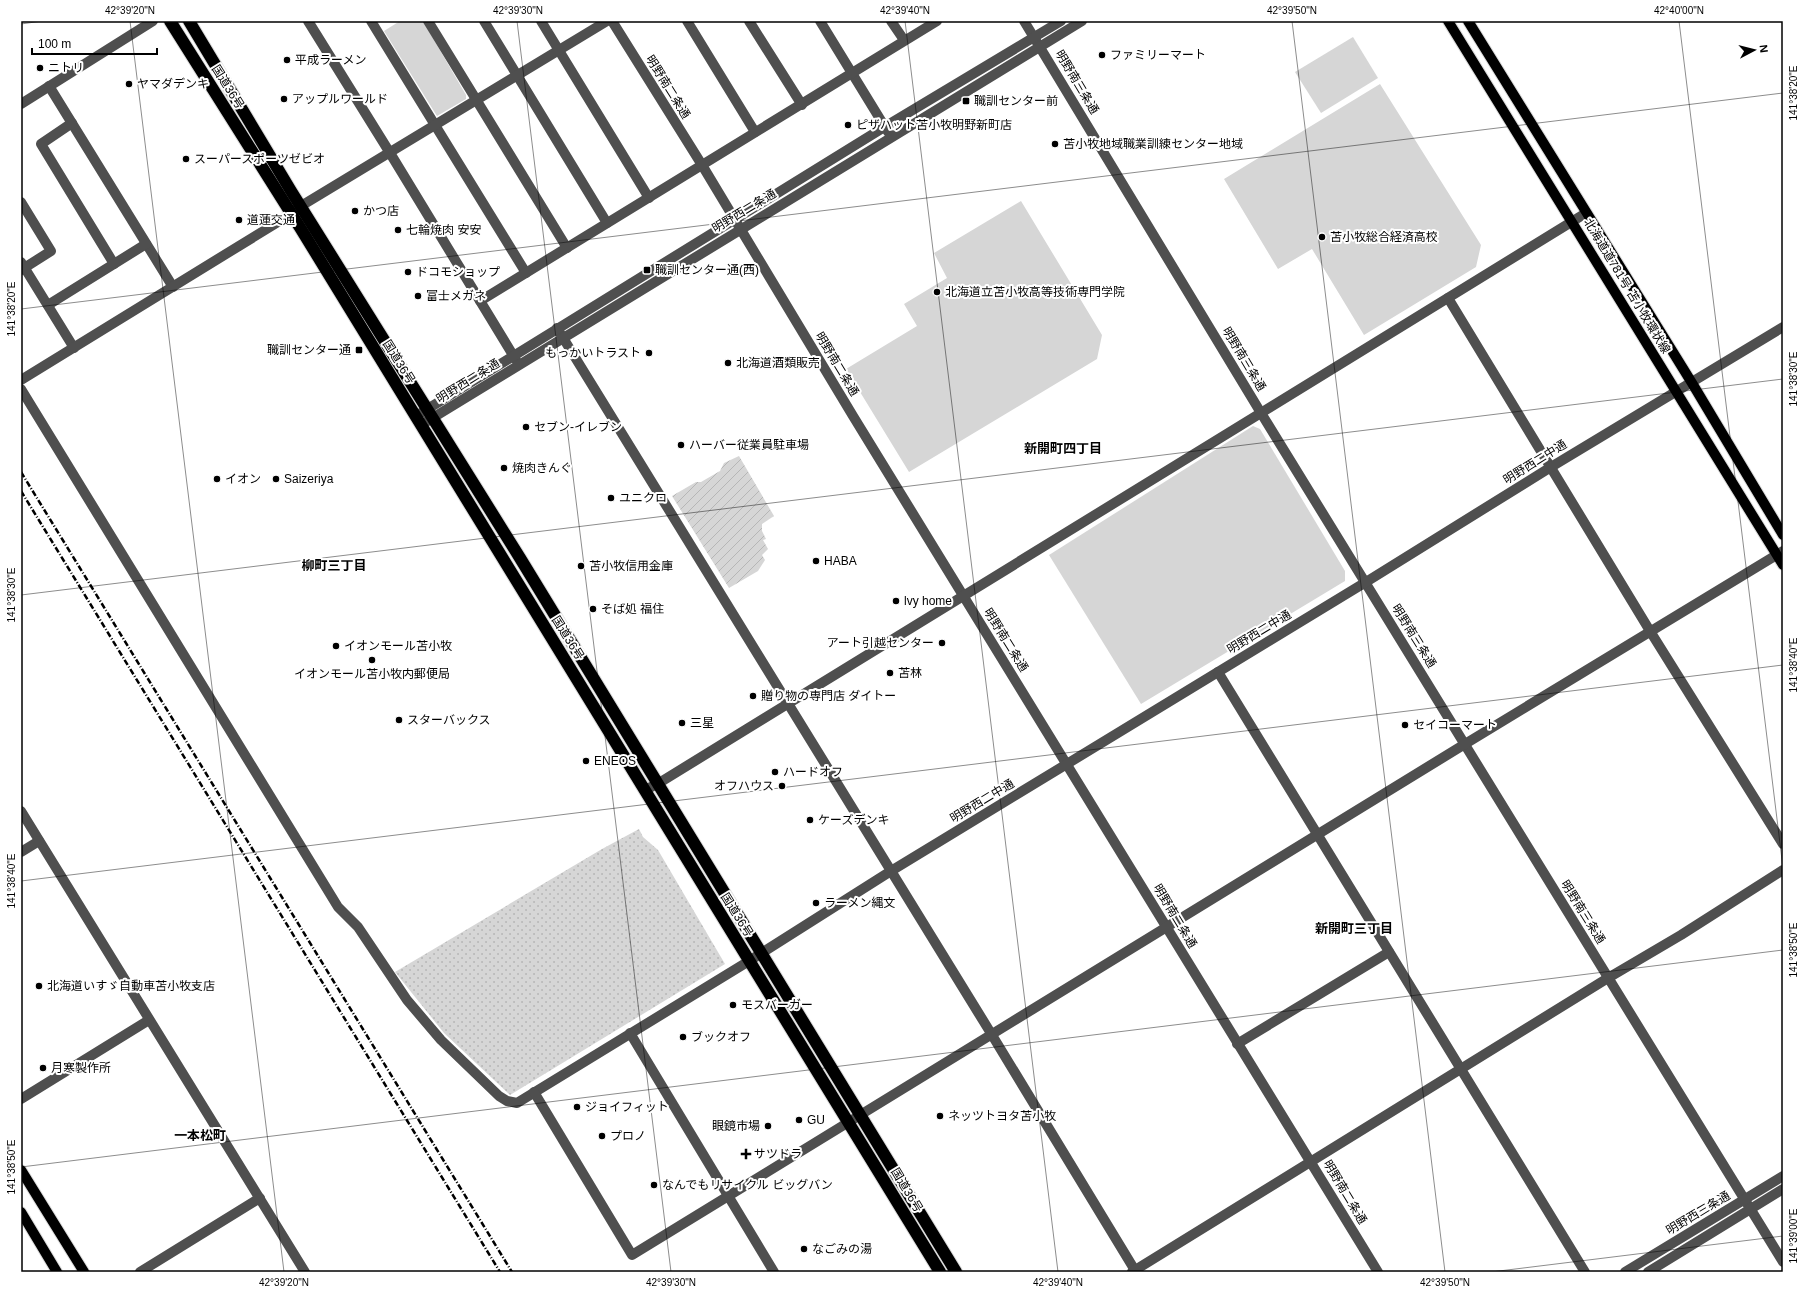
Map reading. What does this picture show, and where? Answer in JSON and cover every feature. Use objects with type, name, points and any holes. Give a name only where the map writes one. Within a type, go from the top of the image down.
[{"type":"highway","name":"国道36号","points":[[170,21],[291,214],[749,961],[850,1122],[940,1272]]},
{"type":"highway","name":"国道36号","points":[[190,21],[301,206],[658,783],[956,1272]]},
{"type":"main road","name":"北海道道781号 苫小牧環状線","points":[[1448,21],[1677,392],[1780,553],[1783,565]]},
{"type":"main road","name":"北海道道781号 苫小牧環状線","points":[[1468,21],[1692,383],[1783,535]]},
{"type":"main road","points":[[21,1170],[84,1272]]},
{"type":"main road","points":[[21,1212],[57,1272]]},
{"type":"street","points":[[21,104],[153,21]]},
{"type":"street","points":[[308,21],[516,360]]},
{"type":"street","points":[[371,21],[526,273]]},
{"type":"street","points":[[428,21],[567,248]]},
{"type":"street","points":[[484,21],[607,223]]},
{"type":"street","points":[[541,21],[649,198]]},
{"type":"street","points":[[21,380],[291,214],[301,206],[607,21]]},
{"type":"street","name":"明野南二条通","points":[[612,21],[702,165],[1068,764],[1237,1044],[1311,1161],[1378,1272]]},
{"type":"street","points":[[687,21],[755,132]]},
{"type":"street","points":[[749,21],[802,105]]},
{"type":"street","points":[[820,21],[886,126],[891,137]]},
{"type":"street","points":[[891,21],[904,40]]},
{"type":"street","points":[[480,301],[937,21]]},
{"type":"street","name":"明野南三条通","points":[[1024,21],[1783,1262]]},
{"type":"street","name":"明野西二条通","points":[[418,421],[516,360],[557,328],[886,126],[1061,21]]},
{"type":"street","name":"明野西二条通","points":[[516,360],[563,338],[1082,21]]},
{"type":"street","points":[[49,86],[173,287]]},
{"type":"street","points":[[72,123],[41,144],[114,264]]},
{"type":"street","points":[[21,202],[51,251],[22,267],[48,305],[74,348]]},
{"type":"street","points":[[645,790],[1586,213]]},
{"type":"street","points":[[48,305],[146,244]]},
{"type":"street","points":[[1448,298],[1650,631],[1783,844]]},
{"type":"street","name":"明野西二中通","points":[[21,389],[338,907],[358,927],[408,1000],[441,1040],[499,1096],[507,1101],[516,1103],[761,954],[891,871],[1366,582],[1551,467],[1783,327]]},
{"type":"street","points":[[557,328],[992,1035],[1134,1271],[1608,978],[1681,935],[1783,870]]},
{"type":"street","points":[[534,1092],[632,1255],[728,1198],[1465,744],[1780,553]]},
{"type":"street","points":[[1218,672],[1585,1272]]},
{"type":"street","points":[[21,811],[305,1272]]},
{"type":"street","points":[[21,852],[39,841]]},
{"type":"street","points":[[1237,1044],[1389,952]]},
{"type":"street","points":[[21,1099],[149,1020]]},
{"type":"street","points":[[630,1033],[728,1198],[774,1272]]},
{"type":"street","name":"明野西三条通","points":[[1625,1272],[1783,1176]]},
{"type":"street","name":"明野西三条通","points":[[1648,1272],[1783,1189]]},
{"type":"street","points":[[140,1272],[260,1198]]},
{"type":"shaded area","points":[[400,21],[423,21],[466,95],[466,99],[437,116],[384,31]]},
{"type":"shaded area","points":[[1353,37],[1378,78],[1321,113],[1295,72]]},
{"type":"shaded area","points":[[1380,84],[1481,245],[1476,267],[1364,335],[1312,249],[1278,269],[1224,179]]},
{"type":"shaded area","points":[[1021,201],[1102,335],[1097,359],[909,472],[846,369],[917,326],[904,304],[947,278],[934,253]]},
{"type":"shaded area","points":[[1253,426],[1260,429],[1345,571],[1345,581],[1141,704],[1049,555]]},
{"type":"shaded area","points":[[739,456],[774,516],[762,524],[762,531],[766,539],[763,540],[768,549],[762,555],[765,560],[758,571],[729,588],[672,496],[696,482],[701,482],[720,471],[724,463]]},
{"type":"shaded area","points":[[639,829],[643,837],[658,850],[725,964],[510,1095],[444,1033],[395,972],[602,849]]},
{"type":"railway","points":[[21,472],[512,1272]]},
{"type":"railway","points":[[21,491],[500,1272]]},
{"type":"place","name":"ファミリーマート","points":[[1102,55]]},
{"type":"place","name":"平成ラーメン","points":[[287,60]]},
{"type":"place","name":"ニトリ","points":[[40,68]]},
{"type":"place","name":"ヤマダデンキ","points":[[129,84]]},
{"type":"place","name":"アップルワールド","points":[[284,99]]},
{"type":"place","name":"職訓センター前","points":[[966,101]]},
{"type":"place","name":"ピザハット苫小牧明野新町店","points":[[848,125]]},
{"type":"place","name":"苫小牧地域職業訓練センター地域","points":[[1055,144]]},
{"type":"place","name":"スーパースポーツゼビオ","points":[[186,159]]},
{"type":"place","name":"かつ店","points":[[355,211]]},
{"type":"place","name":"道蓮交通","points":[[239,220]]},
{"type":"place","name":"七輪焼肉 安安","points":[[398,230]]},
{"type":"place","name":"苫小牧総合経済高校","points":[[1322,237]]},
{"type":"place","name":"職訓センター通(西)","points":[[647,270]]},
{"type":"place","name":"ドコモショップ","points":[[408,272]]},
{"type":"place","name":"北海道立苫小牧高等技術専門学院","points":[[937,292]]},
{"type":"place","name":"富士メガネ","points":[[418,296]]},
{"type":"place","name":"職訓センター通","points":[[359,350]]},
{"type":"place","name":"もっかいトラスト","points":[[649,353]]},
{"type":"place","name":"北海道酒類販売","points":[[728,363]]},
{"type":"place","name":"セブン-イレブン","points":[[526,427]]},
{"type":"place","name":"ハーバー従業員駐車場","points":[[681,445]]},
{"type":"place","name":"焼肉きんぐ","points":[[504,468]]},
{"type":"place","name":"イオン","points":[[217,479]]},
{"type":"place","name":"Saizeriya","points":[[276,479]]},
{"type":"place","name":"ユニクロ","points":[[611,498]]},
{"type":"place","name":"HABA","points":[[816,561]]},
{"type":"place","name":"苫小牧信用金庫","points":[[581,566]]},
{"type":"place","name":"lvy home","points":[[896,601]]},
{"type":"place","name":"そば処 福住","points":[[593,609]]},
{"type":"place","name":"アート引越センター","points":[[942,643]]},
{"type":"place","name":"イオンモール苫小牧","points":[[336,646]]},
{"type":"place","name":"イオンモール苫小牧内郵便局","points":[[372,660]]},
{"type":"place","name":"苫林","points":[[890,673]]},
{"type":"place","name":"贈り物の専門店 ダイトー","points":[[753,696]]},
{"type":"place","name":"スターバックス","points":[[399,720]]},
{"type":"place","name":"三星","points":[[682,723]]},
{"type":"place","name":"セイコーマート","points":[[1405,725]]},
{"type":"place","name":"ENEOS","points":[[586,761]]},
{"type":"place","name":"ハードオフ","points":[[775,772]]},
{"type":"place","name":"オフハウス","points":[[782,786]]},
{"type":"place","name":"ケーズデンキ","points":[[810,820]]},
{"type":"place","name":"ラーメン縄文","points":[[816,903]]},
{"type":"place","name":"北海道いすゞ自動車苫小牧支店","points":[[39,986]]},
{"type":"place","name":"モスバーガー","points":[[733,1005]]},
{"type":"place","name":"ブックオフ","points":[[683,1037]]},
{"type":"place","name":"月寒製作所","points":[[43,1068]]},
{"type":"place","name":"ジョイフィット","points":[[577,1107]]},
{"type":"place","name":"ネッツトヨタ苫小牧","points":[[940,1116]]},
{"type":"place","name":"GU","points":[[799,1120]]},
{"type":"place","name":"眼鏡市場","points":[[768,1126]]},
{"type":"place","name":"プロノ","points":[[602,1136]]},
{"type":"place","name":"サツドラ","points":[[746,1154]]},
{"type":"place","name":"なんでもリサイクル ビッグバン","points":[[654,1185]]},
{"type":"place","name":"なごみの湯","points":[[804,1249]]},
{"type":"district","name":"新開町四丁目","points":[[1063,448]]},
{"type":"district","name":"柳町三丁目","points":[[334,565]]},
{"type":"district","name":"新開町三丁目","points":[[1354,928]]},
{"type":"district","name":"一本松町","points":[[200,1135]]}]
